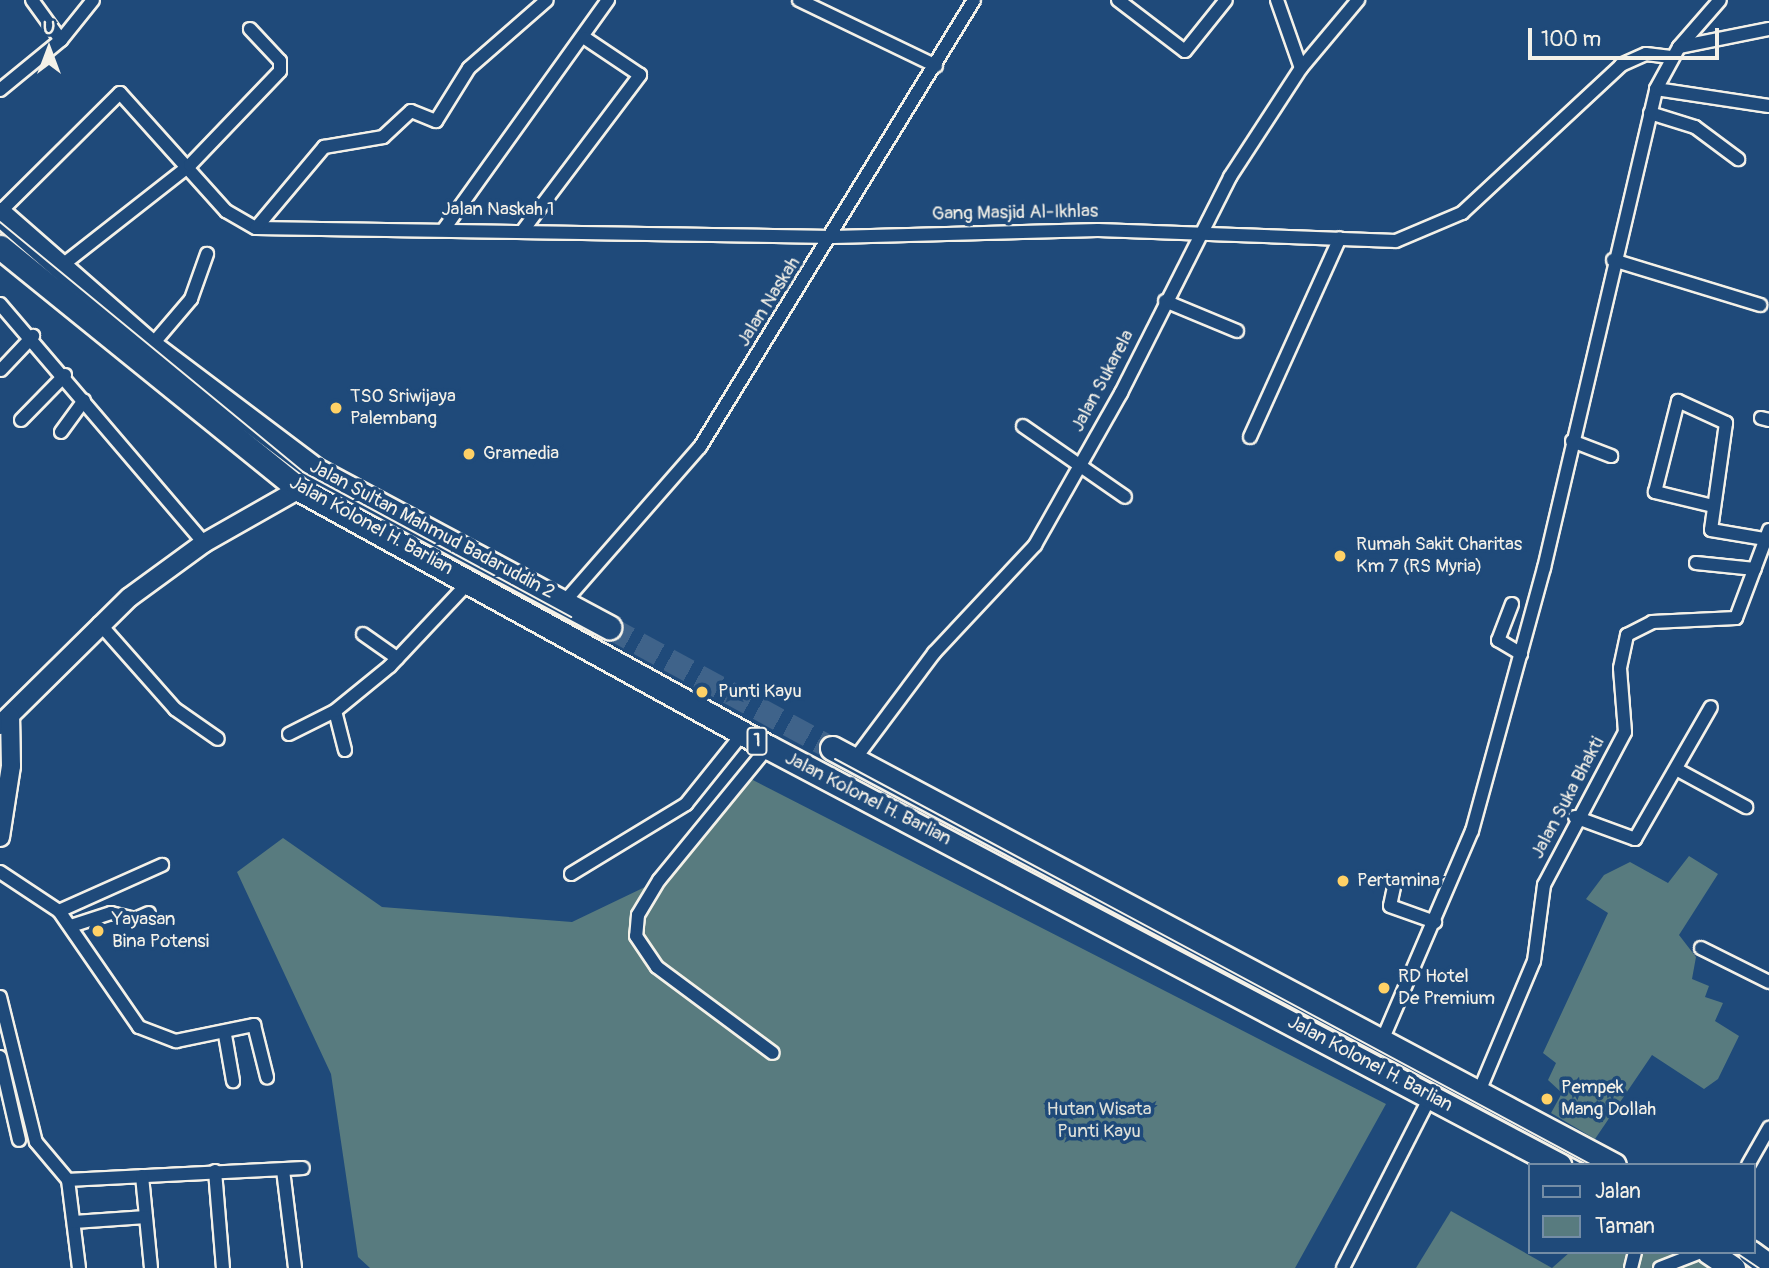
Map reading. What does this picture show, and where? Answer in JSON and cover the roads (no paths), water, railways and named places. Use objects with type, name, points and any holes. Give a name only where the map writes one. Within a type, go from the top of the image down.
[{"type":"highway","name":"Jalan Sultan Mahmud Badaruddin 2","points":[[0,213],[151,346],[314,469],[565,601],[609,627]]},
{"type":"highway","name":"Jalan Kolonel H. Barlian","points":[[0,248],[299,489],[768,747],[1555,1163]]},
{"type":"highway","name":"Jalan Kolonel H. Barlian","points":[[832,748],[1610,1163]]},
{"type":"highway","points":[[1712,1254],[1733,1268]]},
{"type":"highway","points":[[1753,1254],[1769,1266]]},
{"type":"street","points":[[32,0],[61,40]]},
{"type":"street","points":[[0,90],[61,40],[93,0]]},
{"type":"street","points":[[256,228],[324,147],[383,137],[411,111],[436,121],[470,68],[547,0]]},
{"type":"street","points":[[444,229],[585,38],[608,0]]},
{"type":"street","points":[[799,0],[936,66]]},
{"type":"street","name":"Jalan Naskah","points":[[565,601],[700,447],[833,237],[974,0]]},
{"type":"street","points":[[1118,0],[1185,51],[1226,0]]},
{"type":"street","points":[[1277,0],[1301,68]]},
{"type":"street","name":"Jalan Sukarela","points":[[854,760],[934,653],[1035,545],[1078,470],[1198,233],[1301,68],[1358,0]]},
{"type":"street","points":[[1381,1043],[1472,831],[1521,654],[1656,89],[1669,57],[1720,0]]},
{"type":"street","points":[[1679,47],[1769,29]]},
{"type":"street","points":[[60,267],[190,165],[281,69],[280,61],[250,30]]},
{"type":"street","points":[[524,229],[639,75],[585,38]]},
{"type":"street","name":"Gang Masjid Al-Ikhlas","points":[[833,237],[1198,233],[1396,241],[1441,226],[1528,155],[1622,65],[1646,54],[1669,57]]},
{"type":"street","points":[[1656,89],[1769,106]]},
{"type":"street","name":"Jalan Naskah 1","points":[[0,213],[120,93],[190,165],[226,211],[256,228],[524,229],[833,237]]},
{"type":"street","points":[[1650,113],[1695,127],[1738,159]]},
{"type":"street","points":[[1250,437],[1340,238]]},
{"type":"street","points":[[151,346],[191,299],[207,254]]},
{"type":"street","points":[[1614,260],[1760,305]]},
{"type":"street","points":[[1165,301],[1237,331]]},
{"type":"street","points":[[0,303],[33,336],[204,543]]},
{"type":"street","points":[[1,370],[33,336]]},
{"type":"street","points":[[21,420],[65,375]]},
{"type":"street","points":[[61,432],[84,400]]},
{"type":"street","points":[[1713,506],[1655,492],[1678,401],[1726,423],[1710,530],[1767,535]]},
{"type":"street","points":[[1023,426],[1078,470],[1125,497]]},
{"type":"street","points":[[1572,441],[1611,456]]},
{"type":"street","points":[[0,837],[10,766],[5,720],[99,623],[204,543],[299,489]]},
{"type":"street","name":"Jalan Suka Bhakti","points":[[1478,1094],[1534,961],[1544,885],[1575,817],[1625,732],[1620,668],[1627,635],[1652,622],[1736,618],[1767,535]]},
{"type":"street","points":[[1696,563],[1755,569]]},
{"type":"street","points":[[289,734],[335,711],[397,658],[470,581]]},
{"type":"street","points":[[1512,604],[1498,640],[1521,654]]},
{"type":"street","points":[[99,623],[175,709],[218,739]]},
{"type":"street","points":[[363,634],[397,658]]},
{"type":"street","points":[[1575,817],[1633,840],[1711,706]]},
{"type":"street","points":[[335,711],[345,750]]},
{"type":"street","points":[[577,871],[686,804],[743,733]]},
{"type":"street","points":[[768,747],[659,880],[638,915],[636,936],[657,967],[773,1054]]},
{"type":"street","points":[[1676,769],[1746,807]]},
{"type":"street","points":[[59,911],[162,865]]},
{"type":"street","points":[[0,872],[59,911],[139,1027],[163,1040],[225,1035],[255,1025],[267,1077]]},
{"type":"street","points":[[1394,887],[1390,906],[1435,922]]},
{"type":"street","points":[[71,926],[111,913],[135,919],[149,913]]},
{"type":"street","points":[[1701,948],[1769,982]]},
{"type":"street","points":[[0,997],[36,1142],[68,1180],[79,1268]]},
{"type":"street","points":[[225,1035],[233,1081]]},
{"type":"street","points":[[0,1057],[19,1140]]},
{"type":"street","points":[[1343,1268],[1430,1097]]},
{"type":"street","points":[[1749,1163],[1769,1128]]},
{"type":"street","points":[[68,1180],[303,1168]]},
{"type":"street","points":[[283,1170],[295,1268]]},
{"type":"street","points":[[215,1171],[223,1268]]},
{"type":"street","points":[[142,1176],[151,1268]]},
{"type":"street","points":[[74,1222],[146,1217]]},
{"type":"street","points":[[1660,1268],[1696,1254]]},
{"type":"tunnel","points":[[609,627],[832,748]]},
{"type":"tram line","points":[[0,222],[303,472],[571,617]]},
{"type":"tram line","points":[[835,759],[1588,1163]]},
{"type":"tram line","points":[[1738,1254],[1759,1268]]},
{"type":"place","name":"TSO Sriwijaya Palembang","points":[[336,408]]},
{"type":"place","name":"Gramedia","points":[[469,454]]},
{"type":"place","name":"Rumah Sakit Charitas Km 7 (RS Myria)","points":[[1340,556]]},
{"type":"place","name":"Punti Kayu","points":[[702,692]]},
{"type":"place","name":"Pertamina","points":[[1343,881]]},
{"type":"place","name":"Yayasan Bina Potensi","points":[[98,931]]},
{"type":"place","name":"RD Hotel De Premium","points":[[1384,988]]},
{"type":"place","name":"Pempek Mang Dollah","points":[[1547,1099]]},
{"type":"park label","name":"Hutan Wisata Punti Kayu","points":[[1099,1121]]}]
